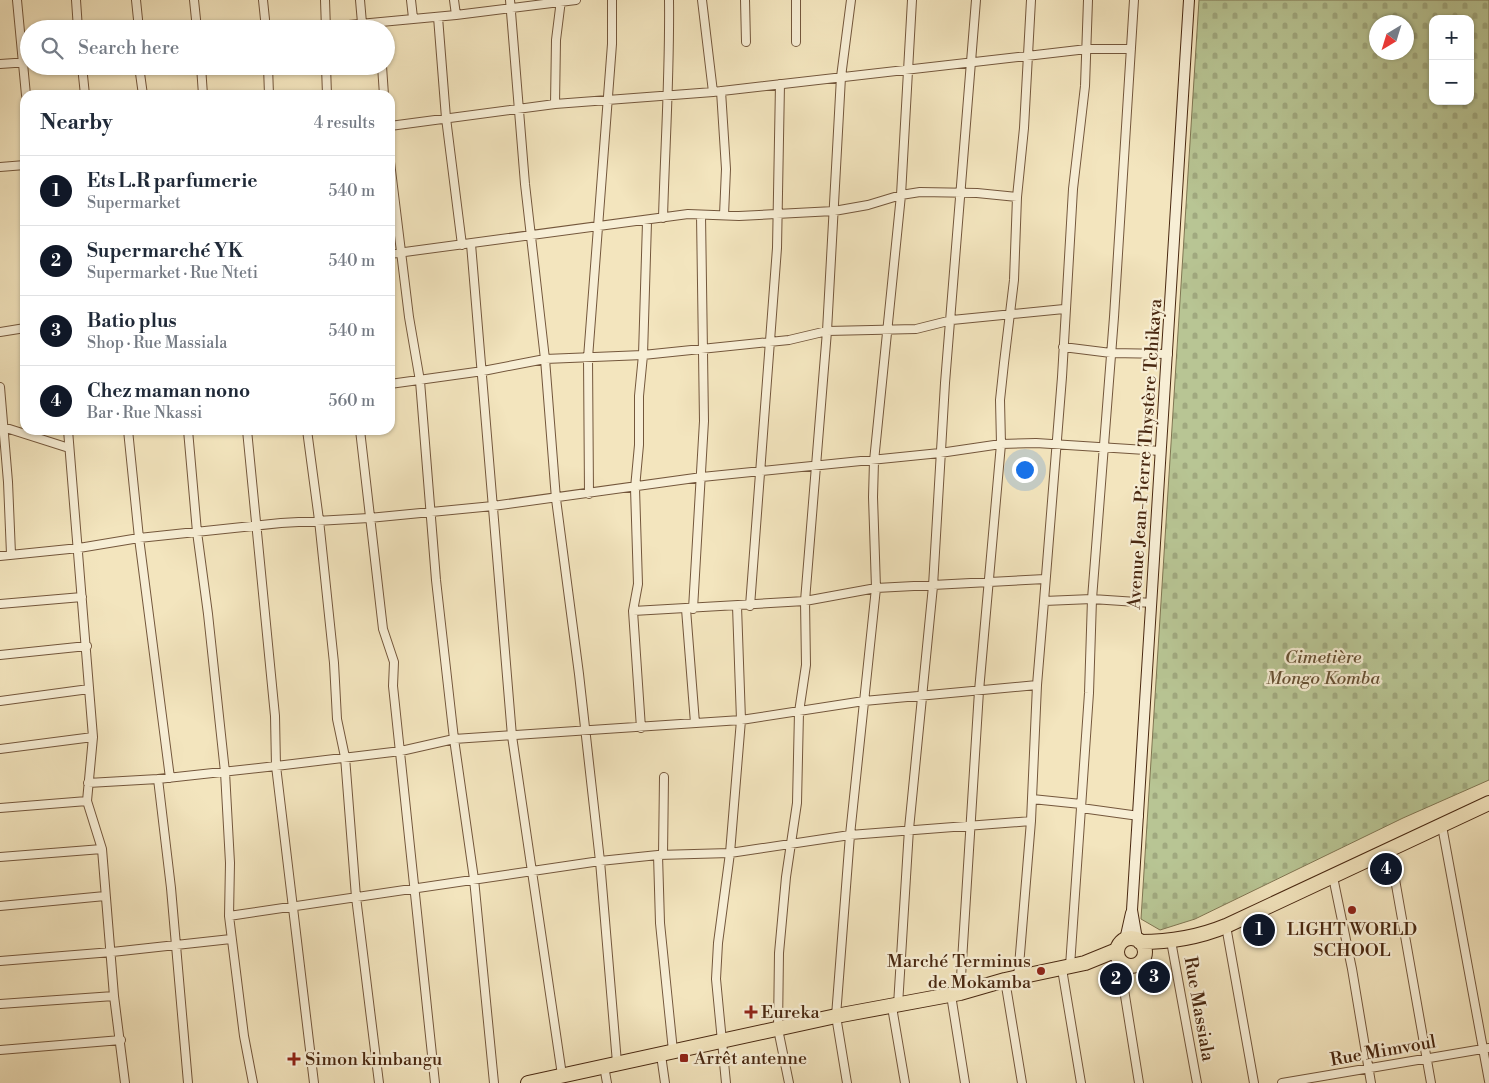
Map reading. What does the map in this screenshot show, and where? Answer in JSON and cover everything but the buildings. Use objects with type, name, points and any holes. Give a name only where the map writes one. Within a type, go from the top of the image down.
[{"type":"highway","points":[[528,1083],[547,1081],[562,1076],[836,1016],[955,994],[1011,979],[1066,968],[1128,950],[1203,935],[1390,851],[1489,803]]},
{"type":"highway","points":[[1128,950],[1145,951],[1142,960],[1170,941]]},
{"type":"street","points":[[17,0],[20,21]]},
{"type":"street","points":[[76,0],[77,20]]},
{"type":"street","points":[[136,0],[138,20]]},
{"type":"street","points":[[194,0],[196,20]]},
{"type":"street","points":[[263,0],[265,20]]},
{"type":"street","points":[[325,0],[326,20]]},
{"type":"street","points":[[360,0],[362,20]]},
{"type":"street","points":[[411,0],[413,18]]},
{"type":"street","points":[[454,0],[456,15]]},
{"type":"street","points":[[510,0],[531,235],[545,359],[556,498],[600,861],[611,1065],[607,1083]]},
{"type":"street","points":[[395,22],[413,18],[511,9],[561,0],[576,0]]},
{"type":"street","points":[[555,104],[556,40],[561,0]]},
{"type":"street","points":[[590,494],[588,358],[612,44],[612,0]]},
{"type":"street","points":[[663,218],[666,96],[670,56],[669,0]]},
{"type":"street","points":[[702,0],[717,92],[726,169],[724,215]]},
{"type":"street","points":[[744,0],[746,42]]},
{"type":"street","points":[[796,0],[796,42]]},
{"type":"street","points":[[789,1083],[778,1029],[779,954],[786,877],[797,803],[799,712],[806,666],[805,601],[827,331],[841,77],[851,0]]},
{"type":"street","points":[[847,1083],[836,1016],[850,835],[876,588],[873,497],[874,461],[901,196],[912,0]]},
{"type":"street","points":[[905,1083],[895,1006],[921,696],[933,586],[940,453],[976,0]]},
{"type":"street","points":[[965,1083],[955,994],[972,824],[979,691],[987,581],[1001,444],[1000,400],[1016,244],[1017,197],[1031,0]]},
{"type":"street","points":[[1022,1083],[1011,979],[1031,821],[1037,685],[1057,444],[1064,309],[1086,50],[1088,0]]},
{"type":"street","points":[[1081,1083],[1066,968],[1089,693],[1092,599],[1112,352],[1134,0]]},
{"type":"street","name":"Avenue Jean-Pierre Thystère Tchikaya","points":[[1128,950],[1139,816],[1189,0]]},
{"type":"street","points":[[438,17],[446,118],[462,245]]},
{"type":"street","points":[[395,125],[555,104],[607,102],[717,92],[1086,50],[1131,49]]},
{"type":"street","points":[[0,64],[20,62]]},
{"type":"street","points":[[26,75],[26,90]]},
{"type":"street","points":[[83,75],[84,90]]},
{"type":"street","points":[[140,75],[142,90]]},
{"type":"street","points":[[202,75],[203,90]]},
{"type":"street","points":[[268,75],[269,90]]},
{"type":"street","points":[[326,75],[327,90]]},
{"type":"street","points":[[383,75],[384,90]]},
{"type":"street","points":[[750,606],[777,248],[776,214],[780,84]]},
{"type":"street","points":[[0,167],[20,165]]},
{"type":"street","points":[[395,253],[599,226],[647,222],[663,218],[834,211],[868,206],[920,192],[1017,197]]},
{"type":"street","points":[[395,203],[420,381],[436,580],[454,739],[474,879],[494,1083]]},
{"type":"street","points":[[695,723],[690,609],[702,477],[701,215]]},
{"type":"street","points":[[640,728],[633,612],[638,584],[635,488],[639,396],[643,355],[647,222]]},
{"type":"street","points":[[471,244],[512,736],[562,1076]]},
{"type":"street","points":[[395,384],[483,371],[545,359],[643,355],[770,342],[827,331],[916,329],[952,320],[1064,309]]},
{"type":"street","points":[[0,332],[20,329]]},
{"type":"street","points":[[1063,347],[1112,352],[1168,354]]},
{"type":"street","points":[[0,387],[11,554]]},
{"type":"street","points":[[2,427],[20,433]]},
{"type":"street","points":[[28,435],[69,448]]},
{"type":"street","points":[[68,435],[87,646],[93,738],[87,801],[102,849],[105,896],[112,952],[114,996],[125,1083]]},
{"type":"street","points":[[129,435],[139,538],[170,778]]},
{"type":"street","points":[[188,435],[197,532],[225,772],[230,863],[229,916],[231,939],[253,1083]]},
{"type":"street","points":[[248,435],[258,525],[275,716],[276,766],[314,1083]]},
{"type":"street","points":[[308,435],[320,520],[334,663],[337,719],[344,756],[356,898],[379,1083]]},
{"type":"street","points":[[361,435],[383,629],[394,662],[393,686],[435,1083]]},
{"type":"street","points":[[0,556],[258,525],[369,518],[493,506],[635,488],[702,477],[816,464],[874,461],[1001,444],[1057,444],[1161,451]]},
{"type":"street","points":[[633,612],[805,601],[876,588],[1045,579]]},
{"type":"street","points":[[0,604],[82,597]]},
{"type":"street","points":[[1044,600],[1092,599],[1152,603]]},
{"type":"street","points":[[726,1083],[720,1042],[716,979],[718,943],[730,853],[741,720],[737,606]]},
{"type":"street","points":[[0,655],[87,646]]},
{"type":"street","points":[[88,783],[170,778],[276,766],[401,750],[454,739],[741,720],[864,701],[1037,685]]},
{"type":"street","points":[[0,701],[89,689]]},
{"type":"street","points":[[0,749],[93,738]]},
{"type":"street","points":[[664,777],[660,923],[667,1053],[664,1083]]},
{"type":"street","points":[[158,779],[188,1083]]},
{"type":"street","points":[[1032,799],[1139,816]]},
{"type":"street","points":[[0,808],[87,801]]},
{"type":"street","points":[[229,916],[600,861],[661,855],[730,853],[850,835],[972,824],[1031,821]]},
{"type":"street","points":[[1442,826],[1486,1048],[1489,1081]]},
{"type":"street","points":[[0,857],[102,849]]},
{"type":"street","points":[[1390,851],[1431,1083]]},
{"type":"street","points":[[1333,877],[1352,969],[1371,1083]]},
{"type":"street","points":[[0,906],[105,896]]},
{"type":"street","points":[[1226,926],[1254,1083]]},
{"type":"street","points":[[0,961],[112,952],[231,939]]},
{"type":"street","name":"Rue Massiala","points":[[1170,941],[1197,1083]]},
{"type":"street","points":[[1128,950],[1122,977],[1139,1083]]},
{"type":"street","points":[[0,1004],[114,996]]},
{"type":"street","points":[[0,1050],[121,1040]]},
{"type":"street","name":"Rue Mimvoul","points":[[1282,1083],[1486,1048]]},
{"type":"green space","name":"Cimetière Mongo Komba","points":[[1199,0],[1489,0],[1489,780],[1403,818],[1195,919],[1160,930],[1141,919]]},
{"type":"place","name":"Chez maman nono","points":[[1386,869]]},
{"type":"place","name":"LIGHT WORLD SCHOOL","points":[[1352,910]]},
{"type":"place","name":"Ets L.R parfumerie","points":[[1259,930]]},
{"type":"place","name":"Marché Terminus de Mokamba","points":[[1041,971]]},
{"type":"place","name":"Batio plus","points":[[1154,977]]},
{"type":"place","name":"Supermarché YK","points":[[1116,979]]},
{"type":"place","name":"Eureka","points":[[751,1012]]},
{"type":"place","name":"Arrêt antenne","points":[[684,1058]]},
{"type":"place","name":"Simon kimbangu","points":[[294,1059]]}]
